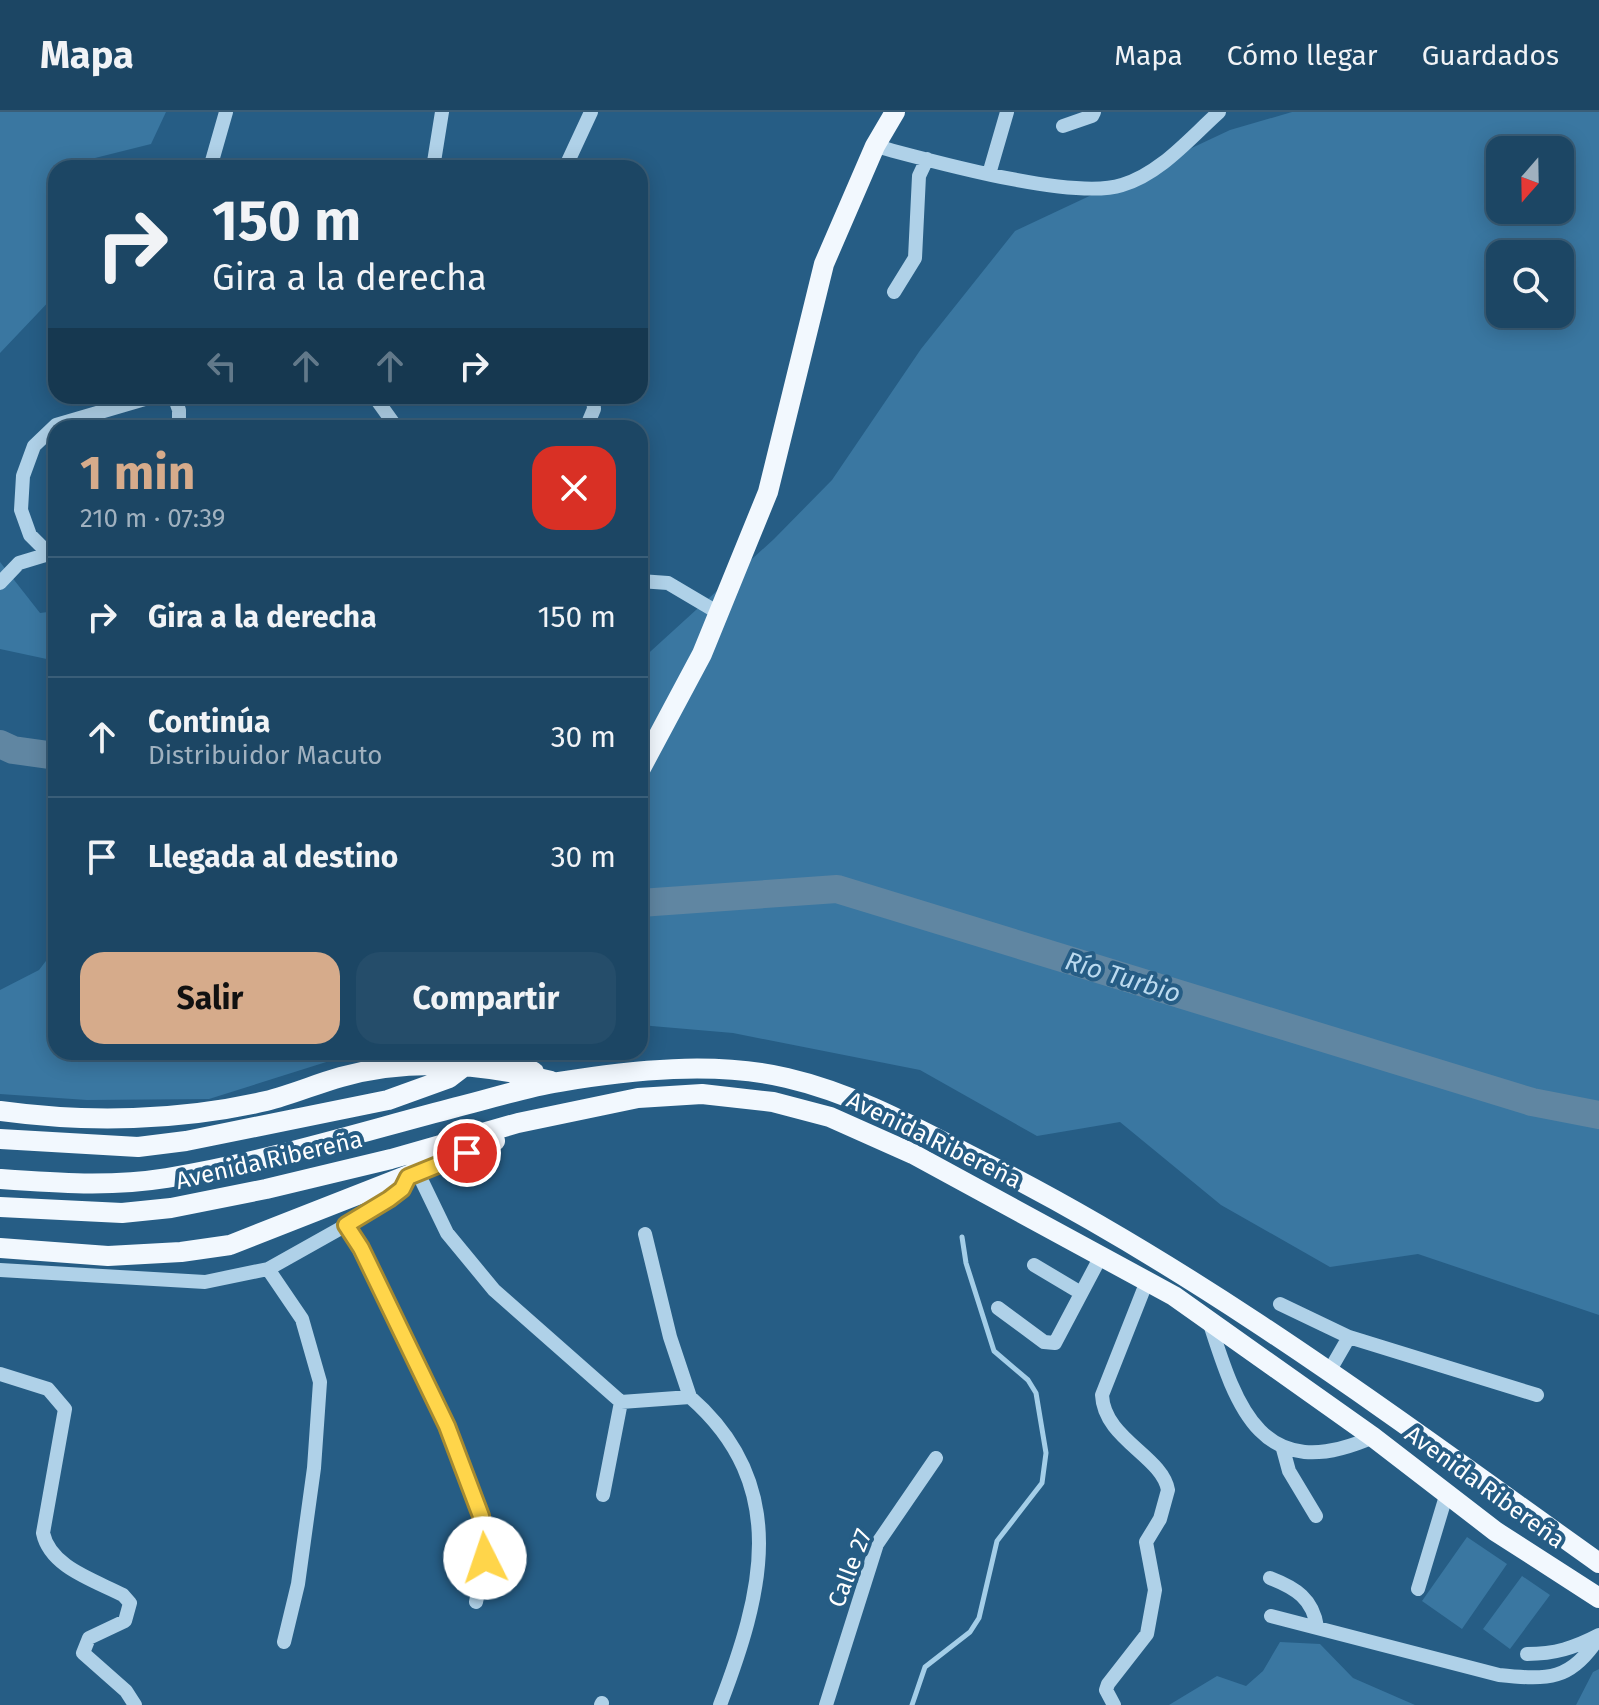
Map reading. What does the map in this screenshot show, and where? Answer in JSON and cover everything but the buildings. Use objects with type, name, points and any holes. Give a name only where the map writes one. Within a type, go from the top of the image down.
[{"type":"main road","points":[[648,755],[702,654],[768,492],[824,264],[875,146],[895,112]]},
{"type":"main road","points":[[0,1111],[87,1118],[150,1118],[265,1101],[396,1060]]},
{"type":"main road","points":[[0,1139],[138,1147],[186,1141],[388,1100],[433,1086],[475,1060]]},
{"type":"main road","points":[[513,1060],[555,1082]]},
{"type":"main road","points":[[344,1076],[441,1064],[516,1072],[555,1082]]},
{"type":"main road","name":"Avenida Ribereña","points":[[0,1179],[79,1185],[163,1179],[276,1156],[555,1082],[626,1073],[747,1072],[786,1078],[852,1098],[1109,1229],[1219,1294],[1599,1563]]},
{"type":"main road","name":"Avenida Ribereña","points":[[0,1207],[122,1213],[171,1208],[391,1159],[543,1118],[638,1098],[702,1094],[773,1102],[830,1117],[913,1154],[1147,1281],[1373,1437],[1446,1496],[1599,1598]]},
{"type":"main road","points":[[0,1248],[108,1256],[230,1245],[413,1175],[543,1118]]},
{"type":"street","points":[[212,160],[226,112]]},
{"type":"street","points":[[434,160],[442,112]]},
{"type":"street","points":[[569,160],[591,112]]},
{"type":"street","points":[[989,174],[1007,112]]},
{"type":"street","points":[[1063,126],[1092,116],[1094,112]]},
{"type":"street","points":[[875,146],[989,174],[1090,189],[1121,186],[1162,163],[1219,112]]},
{"type":"street","points":[[894,292],[915,258],[919,176],[927,159]]},
{"type":"street","points":[[73,420],[128,404]]},
{"type":"street","points":[[48,433],[34,446],[23,476],[21,510],[30,535],[48,548]]},
{"type":"street","points":[[0,583],[19,563],[48,555]]},
{"type":"street","points":[[648,582],[668,583],[717,612]]},
{"type":"street","points":[[0,1270],[205,1282],[268,1269],[389,1199],[413,1175],[447,1233],[494,1290],[621,1402],[690,1397]]},
{"type":"street","points":[[346,1225],[420,1365],[481,1516],[485,1558],[476,1602]]},
{"type":"street","points":[[645,1234],[670,1337],[690,1397],[713,1417],[741,1462],[757,1513],[762,1559],[745,1639],[720,1705]]},
{"type":"street","points":[[101,1276],[145,1254]]},
{"type":"street","points":[[998,1308],[1044,1342],[1055,1343],[1101,1256]]},
{"type":"street","points":[[1034,1265],[1081,1293]]},
{"type":"street","points":[[268,1269],[302,1319],[320,1382],[314,1468],[298,1584],[284,1642]]},
{"type":"street","points":[[1114,1705],[1106,1690],[1108,1684],[1147,1634],[1155,1590],[1146,1542],[1160,1519],[1168,1490],[1162,1476],[1114,1426],[1103,1405],[1102,1395],[1147,1281]]},
{"type":"street","points":[[1280,1304],[1349,1337],[1537,1395]]},
{"type":"street","points":[[1209,1321],[1240,1405],[1268,1440],[1283,1449],[1329,1449],[1354,1446],[1373,1437]]},
{"type":"street","points":[[1330,1370],[1349,1337]]},
{"type":"street","points":[[0,1374],[48,1389],[65,1409],[43,1533],[46,1548],[58,1560],[123,1595],[130,1603],[125,1621],[89,1638],[83,1653],[126,1691],[135,1705]]},
{"type":"street","points":[[603,1495],[621,1402]]},
{"type":"street","points":[[1283,1449],[1289,1471],[1316,1516]]},
{"type":"street","name":"Calle 27","points":[[826,1705],[877,1544],[936,1458]]},
{"type":"street","points":[[1418,1589],[1446,1496]]},
{"type":"street","points":[[1270,1578],[1306,1599],[1314,1611],[1317,1627]]},
{"type":"street","points":[[1271,1616],[1499,1675],[1534,1679],[1566,1674],[1589,1652],[1599,1636]]},
{"type":"street","points":[[1527,1654],[1550,1654],[1572,1649],[1599,1636]]},
{"type":"shaded area","points":[[0,112],[166,112],[151,144],[87,160],[48,160],[48,302],[0,353]]},
{"type":"shaded area","points":[[1292,112],[1599,112],[1599,1315],[1418,1254],[1330,1267],[1221,1205],[1120,1122],[1037,1136],[920,1070],[733,1033],[648,1026],[648,654],[774,539],[832,480],[921,349],[1015,231],[1230,130]]},
{"type":"shaded area","points":[[0,562],[40,613],[48,612],[48,659],[0,649]]},
{"type":"shaded area","points":[[48,958],[48,1060],[333,1060],[209,1099],[87,1100],[0,1094],[0,990],[39,970]]},
{"type":"shaded area","points":[[1467,1537],[1507,1564],[1462,1629],[1422,1601]]},
{"type":"shaded area","points":[[1522,1576],[1550,1595],[1510,1649],[1483,1629]]},
{"type":"shaded area","points":[[1280,1642],[1320,1644],[1353,1678],[1415,1705],[1169,1705],[1217,1676],[1246,1686],[1263,1671]]},
{"type":"shaded area","points":[[1599,1669],[1599,1705],[1576,1705],[1593,1672]]},
{"type":"waterway","name":"Río Turbio","points":[[0,744],[13,750],[48,755]]},
{"type":"waterway","name":"Río Turbio","points":[[648,902],[837,889],[1532,1102],[1599,1115]]},
{"type":"waterway","points":[[912,1705],[925,1667],[970,1632],[979,1618],[997,1541],[1042,1483],[1046,1453],[1036,1393],[1028,1380],[994,1351],[966,1263],[962,1237]]},
{"type":"route","points":[[467,1153],[408,1177],[402,1189],[346,1225],[361,1248],[420,1365],[447,1426],[481,1516],[485,1558]]}]
